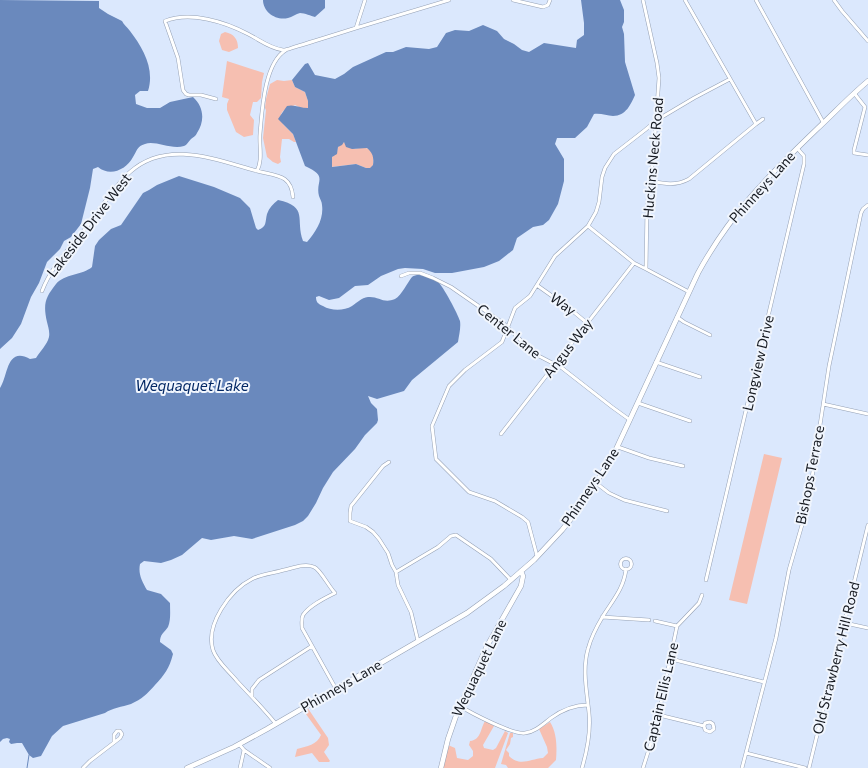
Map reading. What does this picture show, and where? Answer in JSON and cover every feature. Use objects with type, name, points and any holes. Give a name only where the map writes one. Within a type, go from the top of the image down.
[{"type":"main road","name":"Phinneys Lane","points":[[187,768],[239,744],[276,724],[467,613],[511,580],[538,556],[568,523],[596,483],[618,447],[688,292],[712,248],[738,211],[772,172],[868,81]]},
{"type":"main road","name":"Wequaquet Lane","points":[[441,768],[449,733],[493,635],[521,586],[523,580],[521,571]]},
{"type":"street","points":[[356,28],[365,0]]},
{"type":"street","points":[[257,171],[261,159],[260,135],[264,97],[268,79],[274,61],[286,50],[449,0]]},
{"type":"street","points":[[513,0],[543,7],[548,5],[550,0]]},
{"type":"street","name":"Huckins Neck Road","points":[[642,0],[659,74],[657,120],[647,207],[646,269]]},
{"type":"street","points":[[685,0],[756,124]]},
{"type":"street","points":[[756,0],[824,122]]},
{"type":"street","points":[[834,0],[842,12],[868,41]]},
{"type":"street","points":[[216,99],[201,95],[189,96],[183,90],[178,58],[166,21],[172,19],[204,18],[219,21],[248,34],[267,46],[286,50]]},
{"type":"street","points":[[538,556],[528,522],[495,501],[469,492],[436,459],[432,426],[448,386],[465,370],[502,342],[515,308],[530,296],[538,286],[555,256],[588,226],[598,208],[601,197],[602,177],[606,164],[614,154],[657,120],[730,78]]},
{"type":"street","points":[[854,93],[866,108],[854,153],[868,155]]},
{"type":"street","points":[[651,181],[672,185],[689,180],[763,119]]},
{"type":"street","name":"Longview Drive","points":[[706,580],[804,164],[804,156],[797,148]]},
{"type":"street","name":"Lakeside Drive West","points":[[42,291],[53,268],[122,180],[141,164],[165,155],[197,155],[285,179],[291,185],[294,197]]},
{"type":"street","name":"Bishops Terrace","points":[[742,768],[750,732],[777,633],[787,580],[808,504],[832,346],[861,213],[868,205]]},
{"type":"street","points":[[588,226],[634,263],[688,292]]},
{"type":"street","name":"Angus Way","points":[[501,434],[634,263]]},
{"type":"street","name":"Center Lane","points":[[401,276],[409,273],[420,273],[451,287],[493,316],[535,354],[555,364],[631,420]]},
{"type":"street","name":"Way","points":[[538,286],[588,323]]},
{"type":"street","points":[[677,317],[710,335]]},
{"type":"street","points":[[656,362],[700,378]]},
{"type":"street","points":[[638,403],[690,422]]},
{"type":"street","points":[[823,404],[868,414]]},
{"type":"street","points":[[618,447],[649,458],[683,466]]},
{"type":"street","points":[[389,462],[383,466],[355,500],[351,506],[350,520],[366,527],[379,538],[396,572],[397,582],[410,609],[418,641]]},
{"type":"street","points":[[596,483],[609,493],[624,500],[667,511]]},
{"type":"street","name":"Old Strawberry Hill Road","points":[[809,768],[868,526]]},
{"type":"street","points":[[396,572],[438,547],[451,536],[456,535],[491,558],[511,580]]},
{"type":"street","points":[[276,724],[222,665],[213,650],[211,638],[220,610],[226,600],[236,590],[252,579],[299,566],[314,567],[320,572],[335,593],[315,605],[302,617],[302,628],[336,689]]},
{"type":"street","points":[[582,768],[588,743],[589,719],[585,673],[587,655],[590,642],[602,617],[621,588],[626,569]]},
{"type":"street","points":[[655,621],[677,626],[699,603],[702,595]]},
{"type":"street","points":[[602,617],[649,620]]},
{"type":"street","points":[[845,623],[868,628]]},
{"type":"street","name":"Captain Ellis Lane","points":[[643,768],[653,737],[677,626]]},
{"type":"street","points":[[252,697],[252,689],[259,680],[312,646]]},
{"type":"street","points":[[671,658],[764,682]]},
{"type":"street","points":[[460,706],[510,730],[524,734],[536,729],[555,715],[570,708],[579,705],[588,705]]},
{"type":"street","points":[[658,715],[704,726]]},
{"type":"street","points":[[84,768],[90,761],[114,742]]},
{"type":"street","points":[[239,744],[244,750],[270,768]]},
{"type":"street","points":[[240,768],[244,750]]},
{"type":"street","points":[[746,753],[805,768]]},
{"type":"shaded area","points":[[225,32],[235,37],[238,48],[229,52],[222,50],[219,41],[221,34]]},
{"type":"shaded area","points":[[227,61],[264,73],[261,98],[257,102],[253,102],[250,115],[254,120],[253,135],[244,137],[236,132],[227,110],[229,99],[222,97]]},
{"type":"shaded area","points":[[277,80],[292,80],[295,87],[305,92],[308,101],[308,108],[301,108],[295,105],[283,111],[281,114],[283,124],[293,134],[296,142],[289,139],[282,139],[280,157],[281,162],[278,164],[267,157],[263,138],[266,99],[270,84]]},
{"type":"shaded area","points":[[344,142],[355,149],[367,148],[370,150],[373,156],[373,165],[371,168],[366,168],[356,164],[331,167],[332,157],[337,152],[338,147]]},
{"type":"shaded area","points":[[764,454],[782,458],[747,604],[729,600]]},
{"type":"shaded area","points":[[307,707],[328,738],[329,745],[324,752],[330,761],[329,762],[319,762],[312,753],[295,757],[297,749],[314,743],[321,735],[303,710]]},
{"type":"shaded area","points":[[486,720],[494,726],[483,745],[484,748],[493,750],[496,748],[505,731],[508,733],[495,768],[443,768],[448,745],[455,748],[457,758],[468,760],[473,756],[473,751],[469,745],[470,741],[479,736]]},
{"type":"shaded area","points":[[550,722],[555,735],[556,760],[548,768],[508,768],[506,765],[501,764],[510,733],[513,733],[513,737],[511,738],[510,744],[506,750],[509,753],[509,756],[521,762],[543,758],[548,753],[539,729]]},
{"type":"water","points":[[0,0],[99,1],[99,8],[122,21],[130,31],[139,44],[149,67],[150,83],[148,91],[140,91],[135,95],[136,104],[147,108],[160,108],[170,102],[193,97],[199,105],[202,119],[197,134],[185,146],[174,147],[153,143],[145,144],[139,147],[130,162],[122,169],[113,172],[103,170],[98,167],[93,169],[81,224],[71,237],[64,241],[60,249],[47,262],[39,283],[31,297],[21,324],[12,338],[0,349]]},
{"type":"water","points":[[263,0],[325,0],[325,8],[315,17],[300,13],[283,19],[271,15],[265,8]]},
{"type":"water","name":"Wequaquet Lake","points":[[581,0],[620,0],[624,10],[624,22],[622,27],[624,34],[625,62],[635,95],[625,112],[613,116],[594,114],[587,127],[575,138],[557,138],[555,144],[564,159],[564,181],[558,204],[549,220],[543,225],[533,227],[517,238],[513,250],[499,261],[484,267],[452,273],[435,273],[423,269],[398,269],[381,276],[368,285],[355,286],[339,298],[329,300],[319,296],[316,297],[317,302],[326,308],[338,310],[349,308],[361,299],[368,297],[387,301],[395,299],[400,295],[412,277],[418,275],[425,276],[438,282],[447,294],[460,321],[458,342],[412,380],[404,391],[377,399],[368,396],[371,403],[377,409],[377,423],[333,472],[316,503],[303,521],[252,539],[234,536],[211,540],[202,538],[182,555],[171,560],[161,563],[144,561],[140,564],[140,574],[147,590],[161,594],[170,603],[169,624],[161,635],[160,642],[171,650],[173,654],[170,664],[164,674],[144,696],[131,704],[63,726],[52,736],[41,756],[33,758],[29,755],[22,743],[11,744],[9,742],[10,739],[7,738],[0,742],[0,388],[9,364],[16,356],[22,356],[30,359],[36,358],[47,343],[49,333],[45,306],[49,293],[56,284],[64,278],[84,272],[92,267],[95,246],[99,240],[111,229],[121,225],[143,193],[157,185],[179,176],[214,187],[240,198],[250,208],[258,230],[264,226],[270,208],[278,200],[294,206],[299,215],[303,241],[307,242],[321,220],[322,204],[318,191],[320,179],[317,173],[305,166],[293,134],[278,119],[287,106],[292,105],[308,108],[308,101],[305,92],[295,87],[292,80],[305,64],[308,63],[315,75],[335,79],[353,67],[386,52],[393,52],[406,47],[429,49],[437,47],[446,33],[455,30],[469,31],[483,25],[497,31],[504,39],[522,50],[529,52],[544,43],[576,48],[577,40],[584,35]],"holes":[[[344,142],[346,147],[352,149],[367,148],[373,156],[373,165],[370,168],[356,164],[332,167],[332,157],[337,154],[338,147]]]},
{"type":"waterway","points":[[27,768],[29,755]]}]
